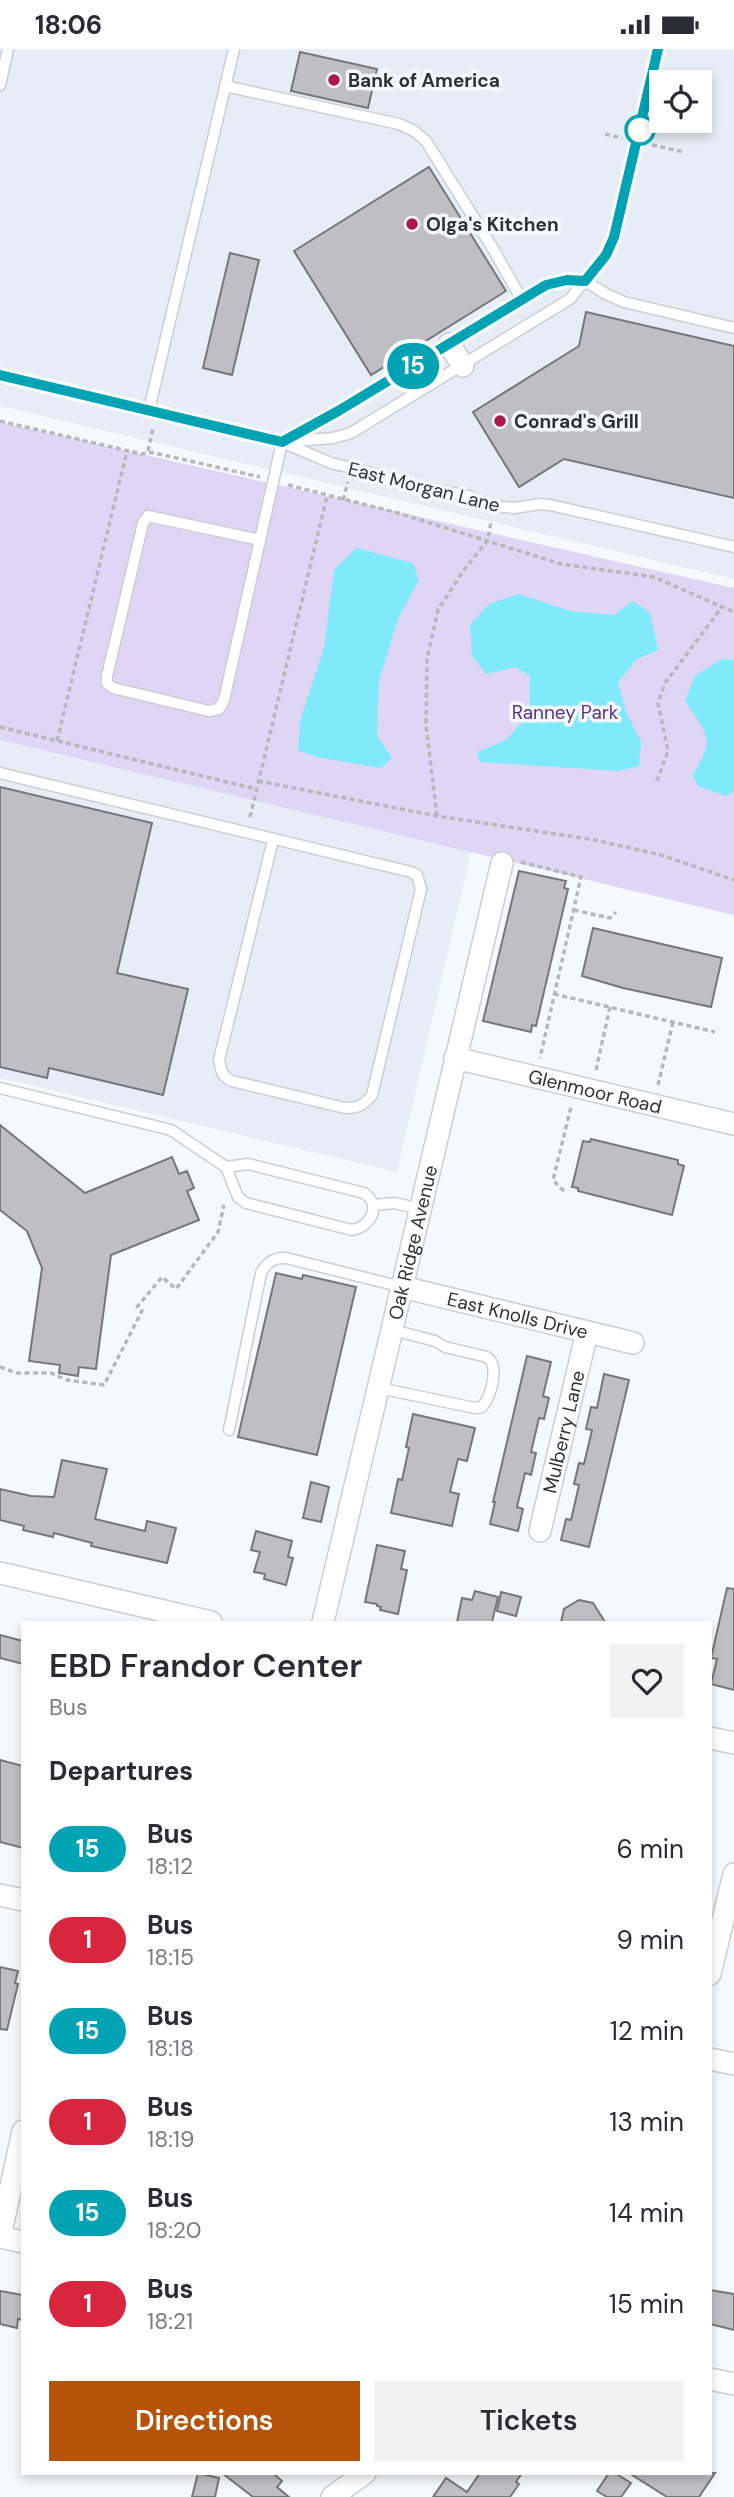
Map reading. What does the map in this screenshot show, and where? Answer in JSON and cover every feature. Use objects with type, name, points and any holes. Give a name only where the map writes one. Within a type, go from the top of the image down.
[{"type":"street","points":[[449,344],[463,366]]},
{"type":"street","name":"Oak Ridge Avenue","points":[[323,1621],[456,1058],[509,862]]},
{"type":"street","name":"Glenmoor Road","points":[[456,1058],[734,1125]]},
{"type":"street","name":"East Knolls Drive","points":[[402,1287],[632,1343]]},
{"type":"street","name":"Mulberry Lane","points":[[540,1531],[587,1332]]},
{"type":"street","points":[[0,1573],[207,1621]]},
{"type":"street","points":[[712,1738],[734,1743]]},
{"type":"street","points":[[712,1966],[734,1874]]},
{"type":"street","points":[[0,1895],[21,1900]]},
{"type":"street","points":[[712,2059],[734,2064]]},
{"type":"street","points":[[21,2140],[0,2237],[21,2242]]},
{"type":"street","points":[[712,2379],[734,2384]]},
{"type":"street","points":[[332,2497],[362,2475]]},
{"type":"lane","points":[[0,85],[8,49]]},
{"type":"lane","points":[[153,411],[234,49]]},
{"type":"lane","points":[[0,375],[282,442],[333,438],[351,433],[576,294],[606,255],[614,237],[658,49]]},
{"type":"lane","points":[[225,86],[400,124],[414,131],[426,141],[522,300]]},
{"type":"lane","points":[[260,540],[148,516],[143,523],[107,683],[113,688],[209,711],[219,709],[223,700],[260,540],[282,442],[522,300],[556,281],[585,281],[624,303],[734,328]]},
{"type":"lane","name":"East Morgan Lane","points":[[282,442],[331,463],[372,473],[389,481],[469,496],[486,505],[514,508],[550,505],[734,547]]},
{"type":"lane","points":[[0,773],[411,872],[420,882],[421,889],[372,1095],[358,1108],[345,1108],[232,1081],[225,1078],[221,1070],[219,1060],[273,840]]},
{"type":"lane","points":[[0,1088],[171,1130],[226,1167],[238,1197],[246,1203],[352,1230],[366,1226],[371,1220],[374,1205],[365,1192],[248,1164],[226,1167]]},
{"type":"lane","points":[[374,1205],[394,1203],[421,1209]]},
{"type":"lane","points":[[229,1430],[261,1273],[266,1264],[277,1257],[286,1258],[402,1287]]},
{"type":"lane","points":[[379,1388],[475,1408],[482,1407],[487,1401],[494,1368],[487,1357],[393,1330]]},
{"type":"path","points":[[605,134],[622,138]]},
{"type":"path","points":[[652,145],[684,152]]},
{"type":"path","points":[[148,452],[153,411]]},
{"type":"path","points":[[0,421],[127,451],[142,454],[148,452],[273,480],[398,513],[561,563],[653,577],[734,612]]},
{"type":"path","points":[[57,741],[127,451]]},
{"type":"path","points":[[247,834],[327,496]]},
{"type":"path","points":[[437,816],[426,725],[427,659],[438,610],[463,571],[488,540]]},
{"type":"path","points":[[656,781],[668,751],[658,703],[665,683],[722,607]]},
{"type":"path","points":[[0,727],[256,789]]},
{"type":"path","points":[[258,781],[437,816],[595,840],[661,855],[734,880]]},
{"type":"path","points":[[509,862],[582,877],[539,1060]]},
{"type":"path","points":[[574,910],[610,918],[617,912]]},
{"type":"path","points":[[554,994],[715,1032]]},
{"type":"path","points":[[595,1074],[610,1007]]},
{"type":"path","points":[[656,1090],[673,1022]]},
{"type":"path","points":[[564,1192],[554,1180],[572,1102]]},
{"type":"path","points":[[0,1367],[17,1373],[51,1373],[67,1380],[104,1385],[142,1311],[137,1307],[162,1277],[176,1289],[218,1231],[222,1208],[226,1202],[238,1197]]},
{"type":"shaded area","points":[[0,49],[734,49],[734,579],[0,406]]},
{"type":"shaded area","points":[[0,740],[471,852],[397,1172],[0,1078]]},
{"type":"green space","name":"Ranney Park","points":[[0,422],[734,588],[734,915],[0,740]]},
{"type":"water","points":[[356,548],[413,563],[419,580],[398,619],[379,681],[377,736],[392,758],[381,768],[316,757],[298,750],[300,721],[324,648],[334,570]]},
{"type":"water","points":[[519,594],[570,611],[614,615],[633,601],[650,613],[658,650],[637,659],[618,682],[626,712],[641,742],[639,766],[619,771],[480,762],[477,752],[506,740],[530,713],[530,676],[516,667],[486,674],[472,656],[470,625],[489,604]]},
{"type":"water","points":[[722,659],[734,660],[734,792],[725,796],[698,786],[692,775],[705,753],[707,744],[699,722],[685,701],[695,676]]},
{"type":"building","name":"Bank of America","points":[[300,52],[377,69],[368,108],[291,91]]},
{"type":"building","points":[[429,167],[506,291],[371,375],[294,251]]},
{"type":"building","points":[[230,253],[259,260],[232,375],[203,368]]},
{"type":"building","points":[[586,312],[734,346],[734,498],[564,459],[519,487],[473,412],[579,346]]},
{"type":"building","points":[[0,787],[152,823],[117,973],[188,989],[163,1095],[49,1068],[47,1078],[0,1067]]},
{"type":"building","points":[[519,871],[566,881],[564,888],[568,889],[536,1026],[532,1025],[531,1032],[483,1021]]},
{"type":"building","points":[[593,928],[722,958],[711,1007],[582,976]]},
{"type":"building","points":[[0,1125],[85,1193],[172,1157],[179,1174],[187,1171],[194,1188],[187,1191],[199,1220],[111,1255],[96,1369],[79,1367],[78,1376],[59,1373],[60,1365],[29,1361],[42,1268],[27,1231],[0,1210]]},
{"type":"building","points":[[591,1139],[678,1160],[678,1164],[684,1166],[672,1215],[578,1191],[578,1188],[572,1187],[583,1141],[590,1142]]},
{"type":"building","points":[[276,1273],[302,1279],[303,1275],[356,1287],[317,1455],[238,1437]]},
{"type":"building","points":[[527,1356],[551,1362],[543,1396],[549,1398],[544,1419],[539,1418],[531,1452],[536,1453],[531,1475],[525,1473],[517,1507],[523,1509],[518,1531],[490,1524]]},
{"type":"building","points":[[604,1374],[629,1380],[589,1547],[561,1540],[566,1519],[571,1520],[579,1485],[574,1484],[579,1463],[584,1464],[592,1430],[586,1429],[591,1407],[597,1408]]},
{"type":"building","points":[[413,1414],[475,1428],[467,1461],[458,1459],[450,1492],[459,1494],[452,1526],[391,1513],[398,1479],[402,1480]]},
{"type":"building","points":[[62,1460],[107,1469],[95,1519],[145,1531],[147,1521],[176,1528],[167,1563],[91,1546],[92,1543],[54,1533],[53,1537],[23,1530],[24,1526],[0,1520],[0,1489],[31,1496],[54,1497]]},
{"type":"building","points":[[311,1482],[329,1487],[321,1522],[303,1518]]},
{"type":"building","points":[[256,1531],[292,1541],[288,1557],[293,1558],[286,1585],[264,1579],[265,1574],[254,1572],[260,1552],[251,1550]]},
{"type":"building","points":[[377,1545],[405,1551],[401,1569],[407,1570],[398,1614],[380,1610],[381,1607],[377,1604],[365,1602]]},
{"type":"building","points":[[727,1588],[734,1589],[734,1690],[712,1684],[717,1659],[712,1658]]},
{"type":"building","points":[[475,1591],[498,1597],[492,1621],[457,1621],[462,1598],[472,1600]]},
{"type":"building","points":[[501,1592],[521,1597],[516,1616],[497,1611]]},
{"type":"building","points":[[579,1600],[593,1603],[604,1621],[561,1621],[564,1609]]},
{"type":"building","points":[[0,1635],[21,1640],[21,1663],[0,1658]]},
{"type":"building","points":[[0,1760],[21,1765],[21,1847],[0,1842]]},
{"type":"building","points":[[0,1967],[18,1971],[15,1983],[18,1984],[7,2030],[0,2029]]},
{"type":"building","points":[[712,2290],[734,2294],[734,2330],[712,2324]]},
{"type":"building","points":[[0,2291],[21,2295],[21,2320],[18,2319],[17,2328],[0,2324]]},
{"type":"building","points":[[715,2473],[699,2497],[667,2497],[632,2475]]},
{"type":"building","points":[[198,2475],[219,2478],[215,2497],[192,2497]]},
{"type":"building","points":[[225,2475],[275,2475],[282,2481],[277,2487],[289,2497],[253,2497]]},
{"type":"building","points":[[479,2475],[521,2475],[516,2482],[519,2484],[510,2497],[433,2497],[446,2478],[467,2492]]},
{"type":"building","points":[[608,2475],[618,2475],[631,2483],[621,2497],[607,2497],[597,2491]]},
{"type":"bus line","name":"15","points":[[0,375],[282,442],[340,410],[546,285],[556,281],[585,281],[606,255],[614,237],[658,49]]},
{"type":"place","name":"Bank of America","points":[[334,80]]},
{"type":"place","name":"Olga's Kitchen","points":[[412,224]]},
{"type":"place","name":"Conrad's Grill","points":[[500,421]]}]
